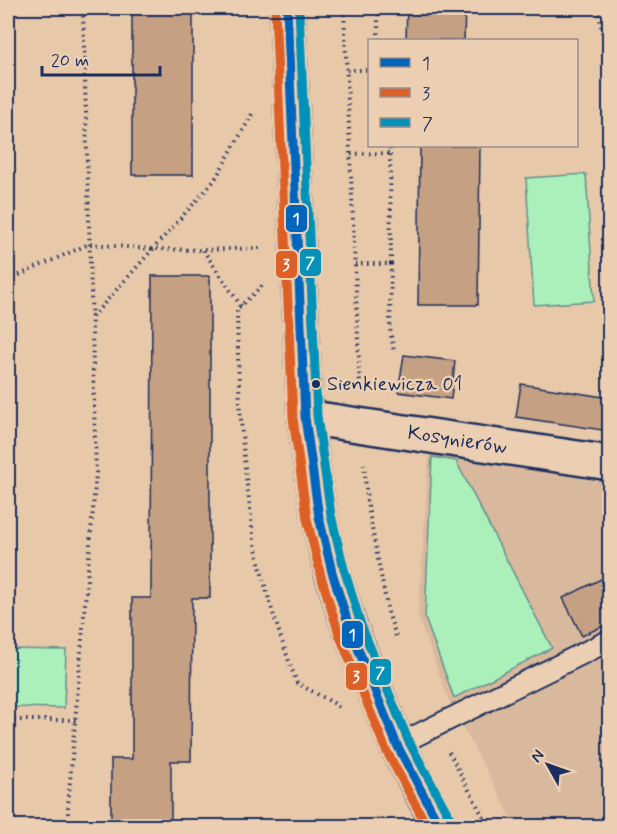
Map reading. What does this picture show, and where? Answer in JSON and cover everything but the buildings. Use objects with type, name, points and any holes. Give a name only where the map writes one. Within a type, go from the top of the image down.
[{"type":"street","points":[[287,8],[305,417],[319,517],[332,572],[350,629],[398,745],[440,826]]},
{"type":"street","name":"Kosynierów","points":[[305,417],[609,463]]},
{"type":"lane","points":[[398,745],[609,640]]},
{"type":"path","points":[[68,826],[96,473],[83,8]]},
{"type":"path","points":[[378,8],[378,39]]},
{"type":"path","points":[[598,8],[604,41],[609,137]]},
{"type":"path","points":[[347,70],[368,70]]},
{"type":"path","points":[[92,317],[214,181],[255,108]]},
{"type":"path","points":[[390,147],[390,329],[394,352]]},
{"type":"path","points":[[351,154],[391,153]]},
{"type":"path","points":[[8,280],[89,244],[152,249],[262,248]]},
{"type":"path","points":[[203,250],[241,306]]},
{"type":"path","points":[[355,264],[391,264]]},
{"type":"path","points":[[8,720],[76,720]]},
{"type":"shaded area","points":[[429,454],[609,483],[609,826],[516,826],[450,703],[418,617]]},
{"type":"green space","points":[[586,174],[594,301],[534,305],[526,178]]},
{"type":"green space","points":[[432,457],[456,461],[552,648],[454,698],[425,618]]},
{"type":"green space","points":[[8,649],[66,650],[64,708],[8,707]]},
{"type":"transit line","name":"1","points":[[287,8],[305,417],[319,517],[332,572],[350,629],[397,745],[440,826]]},
{"type":"transit line","name":"7","points":[[299,8],[317,416],[331,515],[361,625],[408,740],[451,820]]},
{"type":"transit line","name":"3","points":[[275,9],[293,418],[307,519],[339,634],[386,750],[427,826]]},
{"type":"place","name":"Sienkiewicza 01","points":[[316,384]]}]
